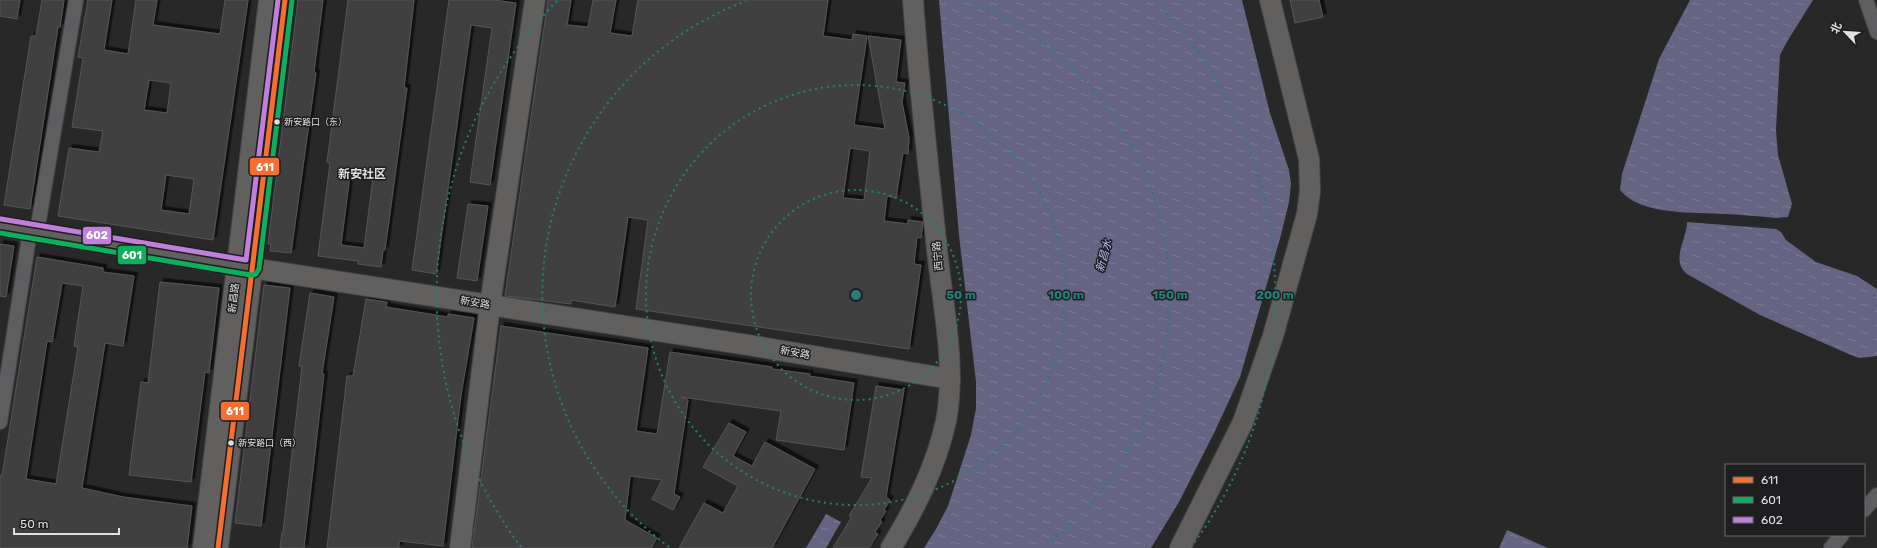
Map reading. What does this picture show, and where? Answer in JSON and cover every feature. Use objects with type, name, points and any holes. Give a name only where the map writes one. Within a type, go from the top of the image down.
[{"type":"street","points":[[0,422],[76,0]]},
{"type":"street","name":"新昌路","points":[[218,548],[269,0]]},
{"type":"street","name":"新昌路","points":[[203,548],[285,0]]},
{"type":"street","points":[[460,548],[490,305],[536,0]]},
{"type":"street","name":"西宁路","points":[[890,548],[917,502],[934,462],[946,420],[950,379],[950,367],[919,80],[913,0]]},
{"type":"street","points":[[1180,548],[1243,422],[1273,336],[1307,214],[1310,191],[1309,159],[1270,0]]},
{"type":"street","points":[[1866,0],[1877,32]]},
{"type":"street","name":"新安路","points":[[0,226],[245,267],[748,345],[950,379]]},
{"type":"street","points":[[1865,509],[1877,495]]},
{"type":"street","points":[[1831,548],[1841,536]]},
{"type":"water","name":"新昌水","points":[[939,0],[1242,0],[1270,113],[1289,170],[1291,184],[1289,202],[1240,377],[1215,431],[1179,502],[1151,548],[924,548],[948,506],[971,435],[976,408],[976,382],[959,235]]},
{"type":"water","points":[[1690,0],[1813,0],[1780,55],[1776,130],[1778,155],[1792,204],[1788,217],[1776,218],[1669,211],[1641,204],[1629,198],[1620,190],[1622,174],[1659,59]]},
{"type":"water","points":[[1687,222],[1776,229],[1781,232],[1786,240],[1816,262],[1857,276],[1877,289],[1877,356],[1859,358],[1851,355],[1760,315],[1687,274],[1682,268],[1680,256]]},
{"type":"water","points":[[826,514],[841,522],[826,548],[806,548]]},
{"type":"water","points":[[1507,530],[1548,548],[1499,548]]},
{"type":"building","points":[[0,0],[20,0],[17,19],[0,16]]},
{"type":"building","points":[[42,0],[64,0],[60,27],[58,27],[30,209],[4,205],[31,36],[36,36]]},
{"type":"building","points":[[88,0],[112,0],[104,50],[128,54],[136,0],[157,0],[153,25],[220,34],[225,0],[248,0],[213,240],[58,216],[69,148],[99,152],[103,131],[72,127],[83,58],[78,57]],"holes":[[[149,80],[171,83],[167,113],[144,110]],[[166,175],[194,179],[189,214],[161,210]]]},
{"type":"building","points":[[298,0],[323,0],[314,72],[316,73],[291,253],[270,251],[271,244],[268,244]]},
{"type":"building","points":[[348,0],[414,0],[404,88],[407,88],[385,250],[383,250],[381,267],[358,264],[358,261],[318,256],[330,163],[327,162]],"holes":[[[351,167],[374,170],[364,248],[341,245]]]},
{"type":"building","points":[[449,0],[493,0],[516,3],[490,185],[470,182],[492,28],[471,25],[436,274],[412,270]]},
{"type":"building","points":[[548,0],[571,0],[567,25],[588,27],[593,0],[616,0],[610,33],[632,36],[638,0],[828,0],[823,36],[852,40],[853,34],[867,36],[854,125],[885,129],[868,36],[901,40],[896,82],[905,83],[902,102],[909,138],[908,154],[903,153],[896,198],[887,196],[884,221],[908,224],[908,220],[923,222],[921,238],[917,237],[914,264],[921,265],[909,349],[636,309],[648,220],[628,217],[615,307],[571,300],[571,304],[505,296]],"holes":[[[850,148],[870,151],[864,200],[843,198]]]},
{"type":"building","points":[[1290,0],[1319,0],[1323,17],[1295,23]]},
{"type":"building","points":[[468,204],[488,206],[477,281],[457,278]]},
{"type":"building","points":[[0,244],[14,246],[6,297],[0,296]]},
{"type":"building","points":[[37,257],[103,268],[103,272],[134,276],[123,346],[105,343],[82,488],[123,497],[192,506],[187,548],[0,548],[0,475],[2,476]],"holes":[[[62,283],[83,286],[74,346],[78,347],[56,484],[26,479],[47,341],[52,342]]]},
{"type":"building","points":[[160,282],[219,288],[209,373],[205,372],[191,482],[129,475],[141,382],[148,383]]},
{"type":"building","points":[[264,285],[290,288],[261,526],[235,523]]},
{"type":"building","points":[[310,293],[334,297],[322,374],[324,374],[304,548],[280,548],[302,366],[299,366]]},
{"type":"building","points":[[366,299],[387,302],[386,307],[448,317],[448,314],[474,318],[461,395],[443,546],[399,541],[399,548],[327,548],[347,376],[353,376]]},
{"type":"building","points":[[501,326],[648,348],[636,431],[657,434],[670,352],[772,367],[772,369],[810,374],[809,376],[854,383],[844,450],[776,440],[781,411],[681,397],[688,400],[674,494],[680,497],[673,510],[652,499],[662,480],[630,476],[625,520],[657,538],[651,548],[472,548]]},
{"type":"building","points":[[876,386],[904,390],[886,497],[890,500],[884,510],[886,511],[880,520],[882,522],[875,532],[878,534],[869,548],[833,548],[851,518],[849,516],[872,478],[861,477]]},
{"type":"building","points":[[729,423],[746,432],[733,456],[752,466],[765,442],[815,469],[772,548],[679,548],[704,503],[723,513],[738,486],[703,467]]},
{"type":"transit line","name":"602","points":[[1,219],[246,260],[278,0]]},
{"type":"transit line","name":"611","points":[[218,548],[285,0]]},
{"type":"transit line","name":"601","points":[[0,233],[251,275],[256,274],[259,269],[292,1]]},
{"type":"place","name":"新安路口（东）","points":[[277,122]]},
{"type":"place","name":"新安路口（西）","points":[[231,443]]},
{"type":"district","name":"新安社区","points":[[362,174]]}]
